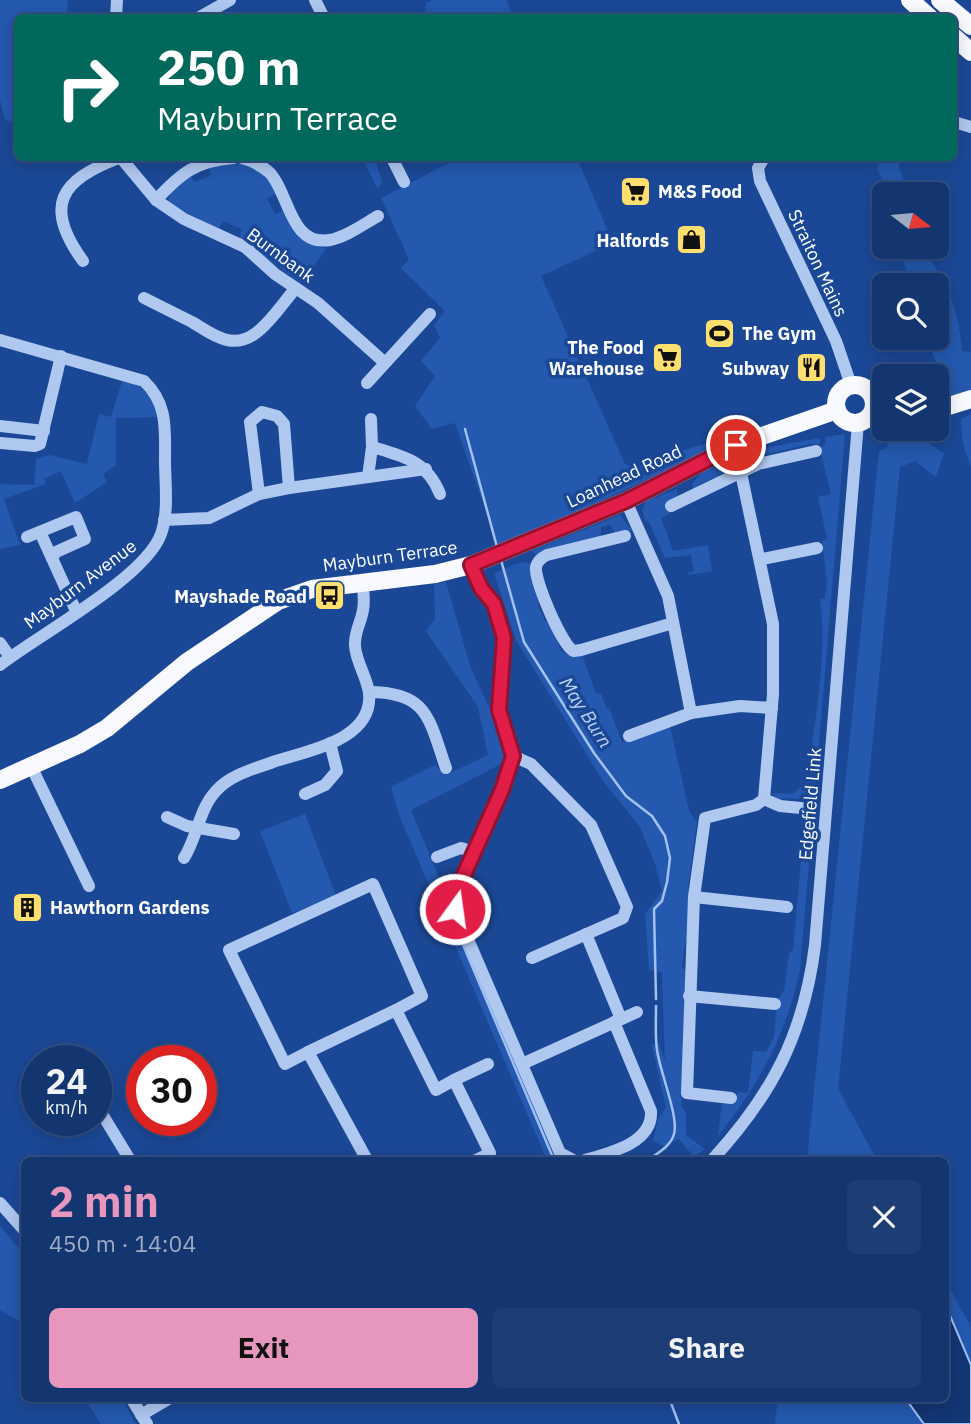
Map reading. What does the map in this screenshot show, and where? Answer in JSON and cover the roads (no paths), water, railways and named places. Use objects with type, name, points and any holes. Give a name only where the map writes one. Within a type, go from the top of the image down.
[{"type":"main road","points":[[910,0],[924,10]]},
{"type":"main road","points":[[939,0],[956,14]]},
{"type":"main road","points":[[957,15],[971,26]]},
{"type":"main road","points":[[957,40],[971,52]]},
{"type":"main road","points":[[872,396],[868,390],[851,386],[839,395],[837,410],[845,420],[858,423],[872,415]]},
{"type":"main road","points":[[949,406],[971,399]]},
{"type":"main road","name":"Loanhead Road","points":[[490,558],[626,501],[736,445],[837,410]]},
{"type":"main road","name":"Mayburn Terrace","points":[[31,766],[107,728],[187,662],[278,601],[328,586],[363,584],[471,565],[490,558]]},
{"type":"main road","points":[[0,780],[31,766]]},
{"type":"street","points":[[206,14],[230,0]]},
{"type":"street","points":[[957,24],[971,36]]},
{"type":"street","points":[[961,125],[971,116]]},
{"type":"street","points":[[83,261],[66,245],[61,208],[71,186],[88,170],[112,161]]},
{"type":"street","name":"Burnbank","points":[[123,161],[156,200],[184,219],[244,247],[295,289],[318,303],[384,362]]},
{"type":"street","points":[[156,200],[180,174],[197,165],[218,161]]},
{"type":"street","points":[[252,161],[272,175],[298,228],[316,240],[331,240],[357,220],[378,216]]},
{"type":"street","points":[[394,161],[404,182]]},
{"type":"street","name":"Straiton Mains","points":[[762,161],[758,168],[761,181],[836,341],[851,386]]},
{"type":"street","points":[[144,298],[154,307],[210,336],[229,341],[243,340],[256,333],[295,289]]},
{"type":"street","points":[[367,383],[384,362],[420,330],[430,314]]},
{"type":"street","name":"Mayburn Avenue","points":[[0,340],[131,375],[155,391],[165,417],[164,520],[155,548],[145,561],[5,661]]},
{"type":"street","points":[[0,443],[34,446],[40,444],[61,356]]},
{"type":"street","points":[[259,494],[250,422],[262,412],[277,416],[284,424],[289,488]]},
{"type":"street","points":[[368,477],[372,447],[371,418]]},
{"type":"street","name":"Edgefield Link","points":[[715,1157],[751,1114],[778,1073],[793,1040],[809,985],[825,835],[858,423]]},
{"type":"street","points":[[0,426],[44,431]]},
{"type":"street","points":[[372,447],[418,462],[426,469],[440,494]]},
{"type":"street","points":[[671,506],[758,464],[816,451]]},
{"type":"street","points":[[164,520],[209,518],[259,494],[289,488],[426,469]]},
{"type":"street","points":[[686,1106],[694,897],[705,818],[756,805],[764,799],[772,708],[774,624],[741,472]]},
{"type":"street","points":[[626,501],[664,586],[691,713]]},
{"type":"street","points":[[52,558],[56,552],[85,539],[76,517],[33,534],[52,558],[76,611]]},
{"type":"street","points":[[625,536],[606,536],[547,555],[536,566],[542,589],[565,646],[574,651],[581,650],[673,622]]},
{"type":"street","points":[[762,559],[817,548]]},
{"type":"street","points":[[471,565],[481,588],[494,604],[504,638],[499,710],[513,756],[502,790],[458,888],[455,909],[561,1153],[568,1157]]},
{"type":"street","points":[[184,858],[208,802],[223,784],[251,770],[330,743],[356,727],[368,704],[369,692],[355,649],[355,634],[364,606],[363,584]]},
{"type":"street","points":[[0,643],[5,661]]},
{"type":"street","points":[[369,692],[390,692],[415,701],[431,723],[442,763]]},
{"type":"street","points":[[629,736],[691,713],[740,706],[772,708]]},
{"type":"street","points":[[305,794],[325,785],[337,771],[330,743]]},
{"type":"street","points":[[513,756],[531,764],[591,825],[627,907],[623,918],[532,958]]},
{"type":"street","points":[[31,766],[89,887]]},
{"type":"street","points":[[764,799],[780,806],[801,808]]},
{"type":"street","points":[[167,817],[198,828],[234,834]]},
{"type":"street","points":[[437,857],[461,848],[474,852]]},
{"type":"street","points":[[373,884],[422,996],[396,1010],[285,1064],[229,950],[373,884]]},
{"type":"street","points":[[694,897],[787,907]]},
{"type":"street","points":[[586,934],[651,1111],[652,1122],[649,1131],[639,1139],[592,1157]]},
{"type":"street","points":[[689,996],[775,1004]]},
{"type":"street","points":[[396,1010],[436,1090],[488,1064]]},
{"type":"street","points":[[523,1064],[637,1012]]},
{"type":"street","points":[[308,1052],[365,1157]]},
{"type":"street","points":[[454,1080],[490,1153],[482,1157]]},
{"type":"street","points":[[687,1093],[732,1098]]},
{"type":"street","points":[[112,1130],[128,1157]]},
{"type":"street","points":[[0,1203],[21,1227]]},
{"type":"street","points":[[134,1402],[146,1416],[165,1402]]},
{"type":"waterway","name":"May Burn","points":[[465,429],[497,547]]},
{"type":"waterway","name":"May Burn","points":[[501,560],[524,642],[594,753],[626,796],[652,816],[665,836],[670,858],[667,882],[662,901],[654,909],[656,999]]},
{"type":"waterway","points":[[442,895],[553,1157]]},
{"type":"waterway","name":"May Burn","points":[[652,1157],[670,1142],[675,1126],[657,1050],[656,1006]]},
{"type":"waterway","points":[[671,1402],[679,1424]]},
{"type":"place","name":"M&S Food","points":[[635,191]]},
{"type":"place","name":"Halfords","points":[[692,240]]},
{"type":"place","name":"The Gym","points":[[719,333]]},
{"type":"place","name":"The Food Warehouse","points":[[667,357]]},
{"type":"place","name":"Subway","points":[[812,368]]},
{"type":"place","name":"Mayshade Road","points":[[330,596]]},
{"type":"place","name":"Hawthorn Gardens","points":[[27,907]]}]
